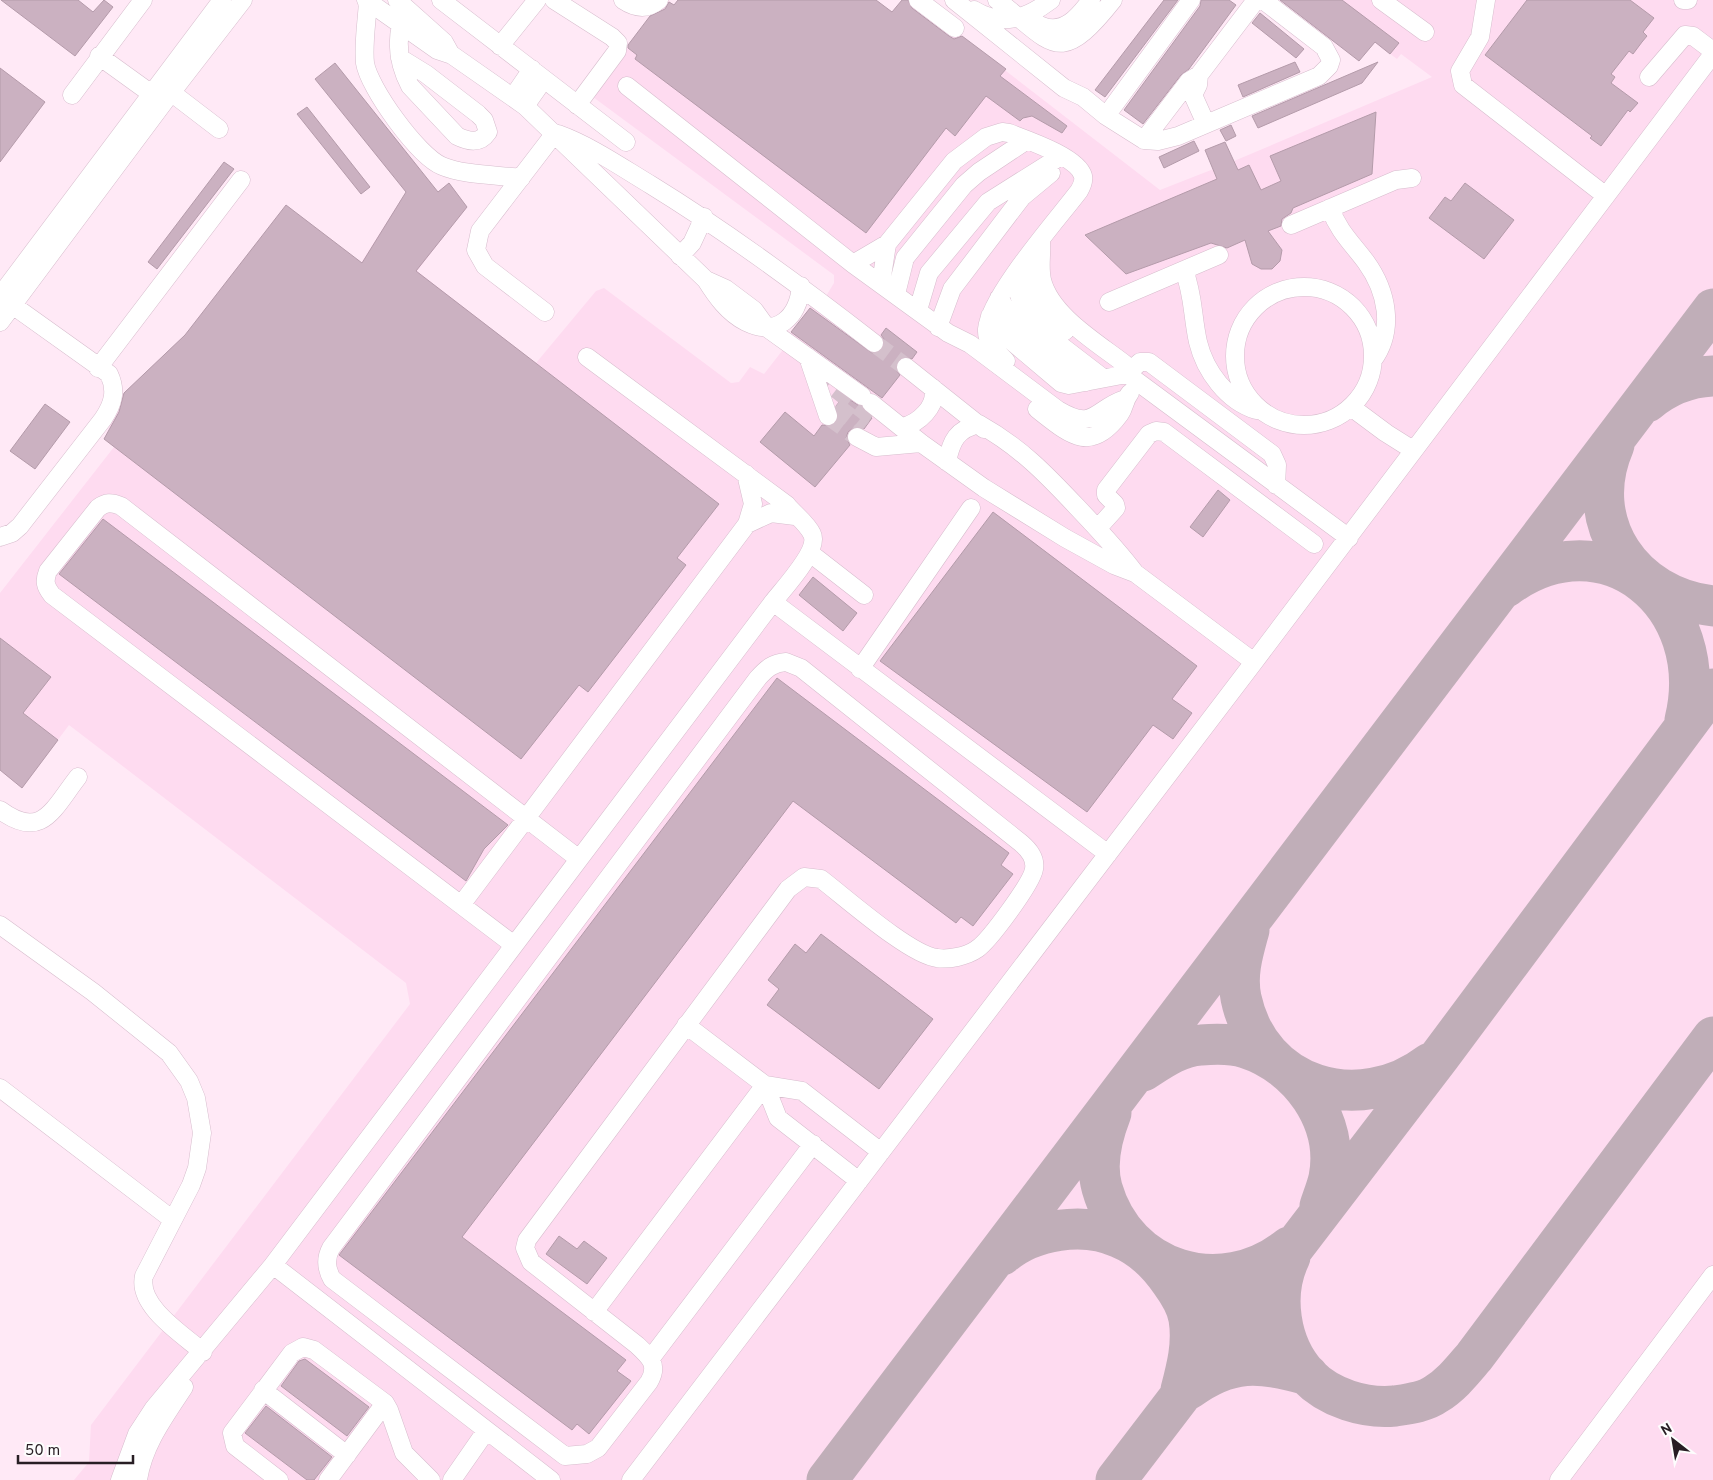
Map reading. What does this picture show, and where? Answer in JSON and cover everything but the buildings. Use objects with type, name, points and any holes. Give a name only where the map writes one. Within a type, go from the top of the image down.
[{"type":"lane","points":[[72,96],[99,56],[143,0]]},
{"type":"lane","points":[[162,96],[222,0]]},
{"type":"lane","points":[[0,322],[4,299],[162,96],[243,0]]},
{"type":"lane","points":[[397,0],[444,42],[452,55]]},
{"type":"lane","points":[[441,0],[626,142]]},
{"type":"lane","points":[[500,46],[537,0]]},
{"type":"lane","points":[[554,0],[612,37],[618,43],[617,51],[577,105]]},
{"type":"lane","points":[[623,0],[632,6],[640,8],[658,0]]},
{"type":"lane","points":[[918,0],[955,28]]},
{"type":"lane","points":[[955,0],[992,19],[1019,17],[1033,20],[1042,26],[1057,28],[1074,21],[1091,0]]},
{"type":"lane","points":[[955,0],[1058,84],[1083,97],[1106,116],[1144,140],[1168,139],[1206,124],[1320,76],[1329,66],[1331,60],[1324,47],[1263,0]]},
{"type":"lane","points":[[997,0],[1039,36],[1055,43],[1075,40],[1100,17],[1113,0]]},
{"type":"lane","points":[[1100,17],[1107,0]]},
{"type":"lane","points":[[1106,116],[1191,0]]},
{"type":"lane","points":[[1144,140],[1189,81],[1200,75],[1256,0]]},
{"type":"lane","points":[[1381,0],[1424,32]]},
{"type":"lane","points":[[1486,0],[1482,29],[1460,71],[1462,85],[1606,196]]},
{"type":"lane","points":[[1683,0],[1688,0]]},
{"type":"lane","points":[[367,1],[437,50],[452,55],[519,102],[555,133],[567,149],[706,280],[726,289],[754,310],[767,328],[808,357],[865,416],[908,445],[947,462],[984,488],[1065,538],[1114,565],[1135,573]]},
{"type":"lane","points":[[367,1],[364,50],[368,75],[375,90],[418,147],[428,158],[452,170],[521,178]]},
{"type":"lane","points":[[1019,17],[1046,1]]},
{"type":"lane","points":[[400,58],[426,74],[484,120],[488,132],[484,138],[477,142],[466,141],[458,136],[410,86],[400,58],[398,46],[401,25]]},
{"type":"lane","points":[[631,1480],[1348,538],[1713,52],[1693,36],[1685,35],[1649,77]]},
{"type":"lane","points":[[99,56],[219,129]]},
{"type":"lane","points":[[519,102],[538,74]]},
{"type":"lane","points":[[1200,75],[1193,95],[1206,124]]},
{"type":"lane","points":[[627,86],[853,264],[918,310],[943,330],[963,352],[1067,432],[1077,437],[1093,436],[1108,428],[1122,412],[1125,399],[1115,378],[1043,312],[1031,292],[1026,260]]},
{"type":"lane","points":[[853,264],[887,244],[954,161],[986,137],[1002,132],[1028,140],[1066,158],[1081,171],[1083,182],[999,298],[990,316],[987,329],[993,348],[1015,372],[1025,387]]},
{"type":"lane","points":[[545,312],[486,266],[476,250],[480,231],[555,133]]},
{"type":"lane","points":[[555,133],[573,140],[704,217],[801,286],[874,343]]},
{"type":"lane","points":[[896,294],[905,258],[964,185],[1028,140]]},
{"type":"lane","points":[[918,310],[929,273],[988,202],[1066,158]]},
{"type":"lane","points":[[943,330],[952,289],[1022,197],[1066,158]]},
{"type":"lane","points":[[1290,225],[1396,180],[1412,178]]},
{"type":"lane","points":[[98,368],[241,180]]},
{"type":"lane","points":[[1330,208],[1342,235],[1375,277],[1384,298],[1385,336],[1382,348],[1373,360]]},
{"type":"lane","points":[[680,256],[692,243],[704,217]]},
{"type":"lane","points":[[990,316],[1009,340],[1061,383],[1069,385],[1115,378],[1126,365],[1069,320],[1050,299],[1045,289],[1041,272],[1041,242]]},
{"type":"lane","points":[[881,283],[887,244]]},
{"type":"lane","points":[[1109,302],[1219,255]]},
{"type":"lane","points":[[1184,270],[1194,301],[1199,344],[1206,362],[1232,398],[1245,406],[1261,411],[1286,424],[1307,425],[1328,421],[1351,407],[1367,385],[1373,360],[1373,347],[1365,323],[1353,308],[1338,296],[1326,291],[1307,287],[1276,293],[1265,299],[1247,317],[1240,328],[1234,354],[1235,366],[1241,385],[1251,402],[1261,411]]},
{"type":"lane","points":[[1013,277],[1023,307],[1034,324],[1276,485],[1348,538]]},
{"type":"lane","points":[[767,328],[788,320],[800,302],[801,286]]},
{"type":"lane","points":[[999,298],[1020,330],[1115,378]]},
{"type":"lane","points":[[0,537],[12,533],[20,526],[112,406],[113,383],[109,374],[98,368],[4,299]]},
{"type":"lane","points":[[943,330],[970,344],[1025,387],[1058,410],[1077,419],[1097,417],[1110,404],[1125,399]]},
{"type":"lane","points":[[120,1480],[137,1434],[154,1408],[203,1352],[273,1266],[810,553],[814,545],[812,534],[787,505],[587,357]]},
{"type":"lane","points":[[808,357],[821,391],[832,411]]},
{"type":"lane","points":[[906,367],[979,424],[1007,439],[1037,464],[1098,528],[1135,573],[1254,662]]},
{"type":"lane","points":[[865,416],[902,427],[911,425],[924,414],[933,399],[933,388]]},
{"type":"lane","points":[[1351,407],[1386,434],[1413,450]]},
{"type":"lane","points":[[865,416],[872,446],[908,445]]},
{"type":"lane","points":[[947,462],[954,437],[966,428],[979,424]]},
{"type":"lane","points":[[902,427],[908,445]]},
{"type":"lane","points":[[1098,528],[1116,508],[1115,504],[1106,495],[1106,490],[1149,434],[1156,431],[1164,432],[1314,544]]},
{"type":"lane","points":[[461,906],[525,818],[747,524],[753,504],[746,474]]},
{"type":"lane","points":[[514,945],[52,595],[46,588],[45,579],[48,571],[98,508],[105,503],[121,506],[579,858]]},
{"type":"lane","points":[[860,668],[970,508]]},
{"type":"lane","points":[[747,524],[771,513],[795,516]]},
{"type":"lane","points":[[810,553],[864,595]]},
{"type":"lane","points":[[773,602],[1108,854]]},
{"type":"lane","points":[[786,662],[801,668],[1030,850],[1034,860],[1034,869],[1030,881],[987,940],[976,949],[949,958],[937,958],[912,949],[821,879],[804,876],[788,889],[686,1025],[527,1240],[525,1248],[531,1262],[651,1358],[654,1374],[598,1448],[587,1454],[565,1456],[332,1279],[326,1265],[327,1256],[330,1248],[767,669],[777,663],[786,662]]},
{"type":"lane","points":[[0,810],[14,821],[22,823],[40,822],[78,777]]},
{"type":"lane","points":[[0,925],[93,992],[169,1053],[190,1082],[200,1115],[201,1151],[191,1185],[144,1276],[143,1290],[150,1303],[168,1322],[203,1352]]},
{"type":"lane","points":[[686,1025],[765,1085],[802,1090],[881,1152]]},
{"type":"lane","points":[[765,1085],[778,1118],[859,1181]]},
{"type":"lane","points":[[594,1312],[765,1085]]},
{"type":"lane","points":[[0,1088],[173,1220]]},
{"type":"lane","points":[[651,1358],[813,1144]]},
{"type":"lane","points":[[273,1266],[551,1480]]},
{"type":"lane","points":[[1559,1480],[1713,1275]]},
{"type":"lane","points":[[279,1480],[235,1446],[232,1440],[236,1427],[292,1353],[297,1349],[309,1348],[385,1404],[389,1410],[404,1453],[431,1480]]},
{"type":"lane","points":[[138,1480],[140,1465],[150,1442],[203,1352]]},
{"type":"lane","points":[[263,1390],[347,1454]]},
{"type":"lane","points":[[328,1480],[385,1404]]},
{"type":"lane","points":[[452,1480],[486,1431]]},
{"type":"shaded area","points":[[663,0],[667,0],[674,5],[678,0],[876,0],[892,12],[902,0],[914,0],[1160,190],[1234,161],[1432,77],[1401,54],[1397,59],[1318,0],[1713,0],[1713,1480],[74,1480],[89,1462],[91,1425],[410,1004],[406,983],[69,725],[22,788],[3,773],[39,725],[23,713],[0,742],[0,593],[114,447],[104,439],[124,393],[185,335],[286,205],[361,263],[402,198],[413,211],[449,183],[467,207],[417,271],[536,363],[596,291],[604,288],[731,383],[739,382],[750,367],[764,374],[789,342],[789,336],[811,306],[817,311],[834,283],[834,275],[593,97],[623,56],[627,47]]},
{"type":"taxiway","points":[[827,1480],[1713,309]]},
{"type":"taxiway","points":[[1647,402],[1662,391],[1678,383],[1695,378],[1713,376]]},
{"type":"taxiway","points":[[1614,445],[1605,474],[1604,502],[1609,528],[1621,551],[1638,572],[1659,588],[1684,600],[1713,606]]},
{"type":"taxiway","points":[[1506,587],[1543,567],[1580,561],[1614,567],[1643,583],[1667,608],[1683,640],[1689,678],[1685,720]]},
{"type":"taxiway","points":[[1116,1480],[1440,1056],[1713,689]]},
{"type":"taxiway","points":[[1249,930],[1239,980],[1241,998],[1252,1029],[1269,1054],[1290,1072],[1316,1084],[1344,1090],[1373,1088],[1402,1079],[1430,1063]]},
{"type":"taxiway","points":[[1290,1257],[1284,1271],[1281,1287],[1281,1319],[1290,1350],[1308,1376],[1337,1396],[1360,1404],[1395,1406],[1432,1397],[1451,1382],[1474,1357],[1713,1037]]},
{"type":"taxiway","points":[[1143,1071],[1177,1051],[1193,1046],[1212,1044],[1246,1048],[1265,1056],[1283,1067],[1312,1098],[1322,1116],[1328,1136],[1331,1157],[1329,1178],[1320,1206]]},
{"type":"taxiway","points":[[1111,1113],[1100,1150],[1099,1169],[1102,1188],[1114,1217],[1132,1240],[1154,1258],[1179,1269],[1206,1274],[1234,1272],[1262,1263],[1289,1247]]},
{"type":"taxiway","points":[[1002,1255],[1028,1239],[1059,1230],[1075,1229],[1106,1233],[1120,1238],[1142,1251],[1166,1275],[1180,1295],[1188,1314],[1190,1346],[1181,1390]]},
{"type":"taxiway","points":[[1145,1252],[1308,1375],[1275,1367],[1246,1366],[1218,1372],[1189,1389]]},
{"type":"tunnel","points":[[874,343],[906,367]]},
{"type":"tunnel","points":[[815,373],[872,417]]},
{"type":"tunnel","points":[[836,406],[864,428]]},
{"type":"tunnel","points":[[828,416],[857,437]]}]
